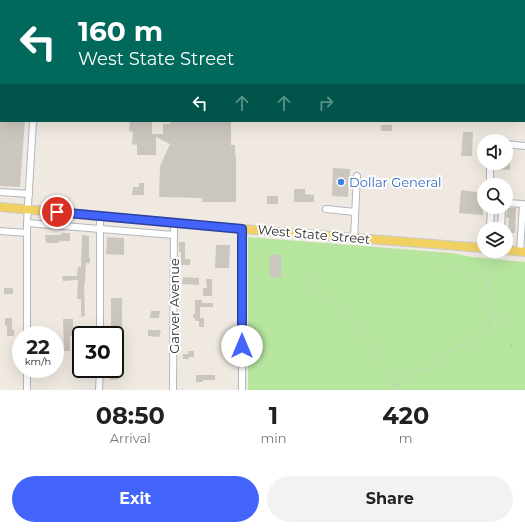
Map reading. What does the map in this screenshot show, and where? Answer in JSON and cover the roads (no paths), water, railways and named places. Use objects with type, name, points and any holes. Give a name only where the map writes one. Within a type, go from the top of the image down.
[{"type":"main road","name":"West State Street","points":[[0,207],[242,229],[477,247]]},
{"type":"main road","points":[[513,250],[523,251]]},
{"type":"street","points":[[27,326],[27,223],[33,122]]},
{"type":"street","points":[[513,145],[525,146]]},
{"type":"street","points":[[354,238],[357,176]]},
{"type":"street","points":[[0,192],[29,194]]},
{"type":"street","points":[[513,203],[523,204],[523,251]]},
{"type":"street","points":[[326,209],[355,212]]},
{"type":"street","points":[[100,216],[100,326]]},
{"type":"street","name":"Garver Avenue","points":[[173,390],[174,222]]},
{"type":"street","points":[[27,223],[174,235]]},
{"type":"street","points":[[242,229],[242,390]]},
{"type":"street","points":[[0,231],[27,233]]},
{"type":"street","points":[[27,378],[27,390]]},
{"type":"street","points":[[100,378],[100,390]]},
{"type":"place","name":"Dollar General","points":[[341,182]]}]
